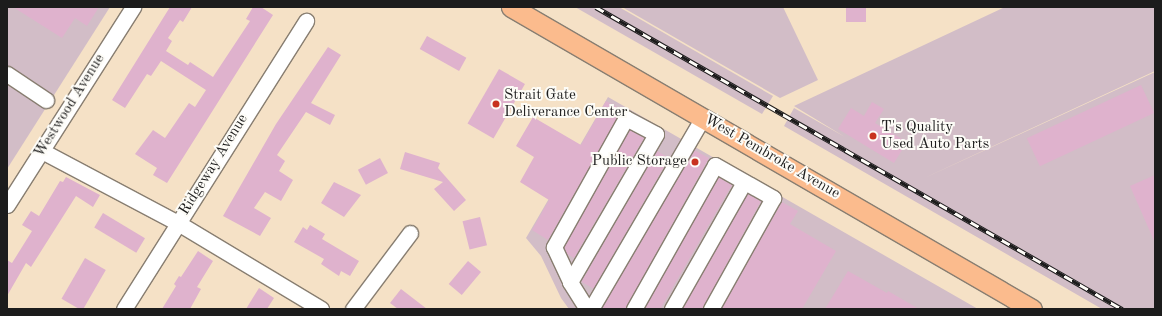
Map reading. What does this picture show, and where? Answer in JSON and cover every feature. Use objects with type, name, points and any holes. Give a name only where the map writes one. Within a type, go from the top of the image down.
[{"type":"main road","name":"West Pembroke Avenue","points":[[511,7],[1032,309]]},
{"type":"street","name":"Westwood Avenue","points":[[7,205],[133,7]]},
{"type":"street","name":"Ridgeway Avenue","points":[[124,309],[306,21]]},
{"type":"street","points":[[7,74],[46,100]]},
{"type":"street","points":[[591,309],[703,117]]},
{"type":"street","points":[[570,282],[656,134],[626,118],[554,247],[570,282],[587,309]]},
{"type":"street","points":[[42,151],[178,223],[317,308]]},
{"type":"street","points":[[634,309],[715,165],[773,198],[711,309]]},
{"type":"street","points":[[672,309],[744,182]]},
{"type":"street","points":[[353,309],[410,233]]},
{"type":"shaded area","points":[[7,7],[110,7],[7,169]]},
{"type":"shaded area","points":[[575,7],[619,7],[773,96],[762,114]]},
{"type":"shaded area","points":[[622,7],[783,7],[818,80],[780,98]]},
{"type":"shaded area","points":[[1005,7],[1155,7],[1155,71],[920,180],[1155,72],[1155,309],[1102,309],[784,126],[794,108],[845,137],[794,106]]},
{"type":"shaded area","points":[[608,97],[978,309],[569,309],[561,298],[541,256],[526,238]]},
{"type":"building","points":[[13,7],[99,7],[87,26],[75,18],[62,38]]},
{"type":"building","points":[[170,7],[192,7],[183,22],[180,20],[168,38],[172,41],[166,51],[188,65],[190,62],[213,77],[250,21],[246,19],[253,7],[261,7],[273,15],[167,183],[153,175],[157,168],[135,154],[153,130],[165,138],[189,103],[195,107],[206,90],[161,61],[151,76],[147,74],[125,108],[112,100]]},
{"type":"building","points":[[846,7],[866,7],[866,22],[846,22]]},
{"type":"building","points":[[427,36],[466,58],[459,71],[420,49]]},
{"type":"building","points":[[328,47],[341,55],[311,103],[335,115],[330,125],[306,112],[277,155],[285,161],[279,171],[293,180],[281,201],[265,192],[254,208],[271,218],[260,236],[223,216],[276,124]]},
{"type":"building","name":"Strait Gate Deliverance Center","points":[[499,69],[525,84],[493,139],[468,124]]},
{"type":"building","points":[[1141,85],[1154,113],[1040,166],[1027,138]]},
{"type":"building","points":[[606,101],[622,110],[548,240],[532,230],[549,200],[520,182],[534,157],[516,146],[533,117],[581,145]]},
{"type":"building","name":"T's Quality Used Auto Parts","points":[[872,102],[884,109],[875,123],[907,142],[894,163],[838,129],[851,108],[864,116]]},
{"type":"building","points":[[630,130],[644,138],[574,258],[567,254],[564,247]]},
{"type":"building","points":[[694,150],[709,158],[625,309],[602,309]]},
{"type":"building","points":[[657,151],[669,158],[594,289],[582,282]]},
{"type":"building","points":[[405,152],[440,163],[438,168],[466,200],[454,211],[434,189],[443,182],[400,169]]},
{"type":"building","points":[[380,158],[388,173],[366,185],[358,170]]},
{"type":"building","points":[[1155,175],[1155,243],[1130,186]]},
{"type":"building","points":[[66,177],[100,195],[93,207],[76,196],[31,267],[26,263],[7,296],[7,260],[12,263],[32,231],[22,225],[31,211],[39,216],[60,181],[63,182]]},
{"type":"building","points":[[718,177],[732,185],[660,309],[642,308]]},
{"type":"building","points":[[334,182],[361,195],[344,217],[321,203]]},
{"type":"building","points":[[748,194],[761,201],[702,309],[682,309]]},
{"type":"building","points":[[782,202],[798,211],[790,224],[836,251],[802,309],[721,309]]},
{"type":"building","points":[[103,213],[145,238],[136,253],[94,228]]},
{"type":"building","points":[[480,217],[487,245],[470,249],[463,221]]},
{"type":"building","points":[[310,225],[325,234],[322,239],[359,261],[350,276],[341,271],[339,276],[321,264],[324,259],[294,242],[303,227],[307,230]]},
{"type":"building","points":[[198,251],[213,261],[197,287],[201,289],[190,309],[162,309],[176,286],[174,284],[179,276],[181,277]]},
{"type":"building","points":[[85,258],[106,270],[83,309],[79,309],[62,299]]},
{"type":"building","points":[[468,261],[481,272],[462,295],[449,284]]},
{"type":"building","points":[[848,271],[887,293],[888,291],[919,309],[825,309]]},
{"type":"building","points":[[259,288],[274,298],[267,309],[246,309]]},
{"type":"building","points":[[401,289],[427,309],[398,309],[390,303]]},
{"type":"railway","points":[[596,7],[1122,309]]},
{"type":"place","name":"Strait Gate Deliverance Center","points":[[496,104]]},
{"type":"place","name":"T's Quality Used Auto Parts","points":[[873,136]]},
{"type":"place","name":"Public Storage","points":[[695,162]]}]
